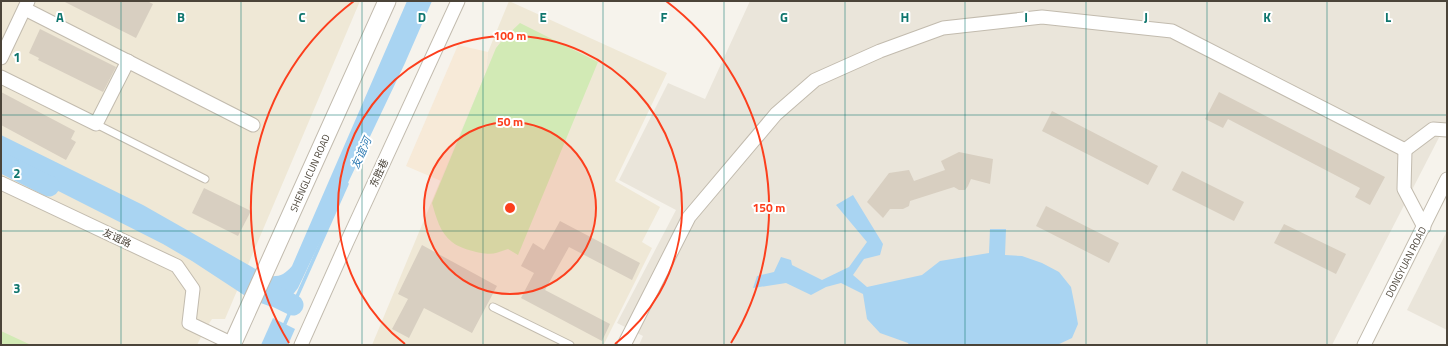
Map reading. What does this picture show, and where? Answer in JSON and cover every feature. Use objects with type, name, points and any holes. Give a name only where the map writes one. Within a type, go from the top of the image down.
[{"type":"street","name":"SHENGLICUN ROAD","points":[[234,345],[240,327],[387,1]]},
{"type":"street","name":"东胜巷","points":[[301,345],[458,1]]},
{"type":"street","points":[[1,58],[26,5],[128,61],[253,125]]},
{"type":"street","points":[[624,345],[689,217],[776,114],[815,80],[880,51],[943,28],[1042,17],[1172,31],[1406,150]]},
{"type":"street","points":[[1,77],[96,124],[128,61]]},
{"type":"street","points":[[1424,227],[1404,189],[1406,150],[1433,129],[1447,130]]},
{"type":"street","name":"DONGYUAN ROAD","points":[[1364,345],[1447,179]]},
{"type":"street","name":"友谊路","points":[[1,183],[177,266],[193,289],[189,323],[234,345]]},
{"type":"lane","points":[[96,124],[205,179]]},
{"type":"lane","points":[[493,307],[570,345]]},
{"type":"shaded area","points":[[1,1],[360,1],[225,319],[212,319],[197,345],[1,345]]},
{"type":"shaded area","points":[[509,1],[667,73],[615,181],[660,207],[642,242],[652,248],[604,344],[372,345],[486,71],[488,52]]},
{"type":"shaded area","points":[[750,1],[1447,1],[1447,122],[1332,345],[639,345],[643,336],[617,323],[676,210],[619,180],[668,83],[705,99]]},
{"type":"shaded area","points":[[458,45],[488,52],[486,71],[441,181],[406,166]]},
{"type":"shaded area","points":[[1447,231],[1447,330],[1407,310]]},
{"type":"green space","points":[[520,23],[598,62],[518,255],[508,249],[498,253],[486,254],[461,247],[452,242],[444,234],[432,203],[496,48]]},
{"type":"green space","points":[[1,331],[31,345],[1,345]]},
{"type":"water","points":[[407,1],[432,1],[405,63],[298,288],[287,302],[269,306],[250,299],[163,244],[1,162],[1,135],[143,205],[268,276],[282,275],[292,266]]},
{"type":"water","points":[[853,195],[883,244],[880,255],[864,259],[853,275],[867,287],[922,275],[940,261],[989,253],[990,229],[1006,229],[1005,255],[1022,256],[1042,263],[1059,272],[1071,287],[1078,324],[1072,338],[1057,345],[909,345],[908,343],[880,333],[867,319],[863,294],[841,283],[826,287],[811,295],[786,283],[753,288],[757,276],[774,272],[781,257],[791,260],[792,265],[822,280],[849,267],[867,242],[836,205]]},
{"type":"water","points":[[273,318],[295,329],[288,345],[261,345]]},
{"type":"building","points":[[63,1],[147,1],[153,4],[136,38]]},
{"type":"building","points":[[40,29],[116,67],[103,92],[38,60],[39,58],[29,53]]},
{"type":"building","points":[[1,92],[75,131],[71,139],[76,142],[66,160],[1,125]]},
{"type":"building","points":[[1219,92],[1385,177],[1370,205],[1355,197],[1360,188],[1228,119],[1223,128],[1205,119]]},
{"type":"building","points":[[1052,111],[1158,166],[1148,185],[1042,131]]},
{"type":"building","points":[[959,152],[993,159],[990,184],[971,179],[965,190],[959,190],[954,187],[910,201],[909,206],[903,209],[890,209],[883,218],[867,202],[889,173],[909,170],[914,181],[945,170],[941,161]]},
{"type":"building","points":[[1182,171],[1244,202],[1234,221],[1172,190]]},
{"type":"building","points":[[204,188],[251,211],[238,236],[192,213]]},
{"type":"building","points":[[1046,206],[1119,243],[1109,263],[1036,226]]},
{"type":"building","points":[[560,221],[640,263],[632,280],[569,247],[545,290],[610,324],[602,341],[521,298],[534,273],[521,266],[533,243],[544,250]]},
{"type":"building","points":[[1284,224],[1346,254],[1336,274],[1274,243]]},
{"type":"building","points":[[422,245],[497,286],[472,333],[424,308],[409,338],[392,329],[408,299],[398,294]]},
{"type":"waterway","name":"友谊河","points":[[1,162],[49,186]]},
{"type":"waterway","name":"友谊河","points":[[283,328],[347,184]]},
{"type":"waterway","name":"友谊河","points":[[260,289],[293,305]]}]
